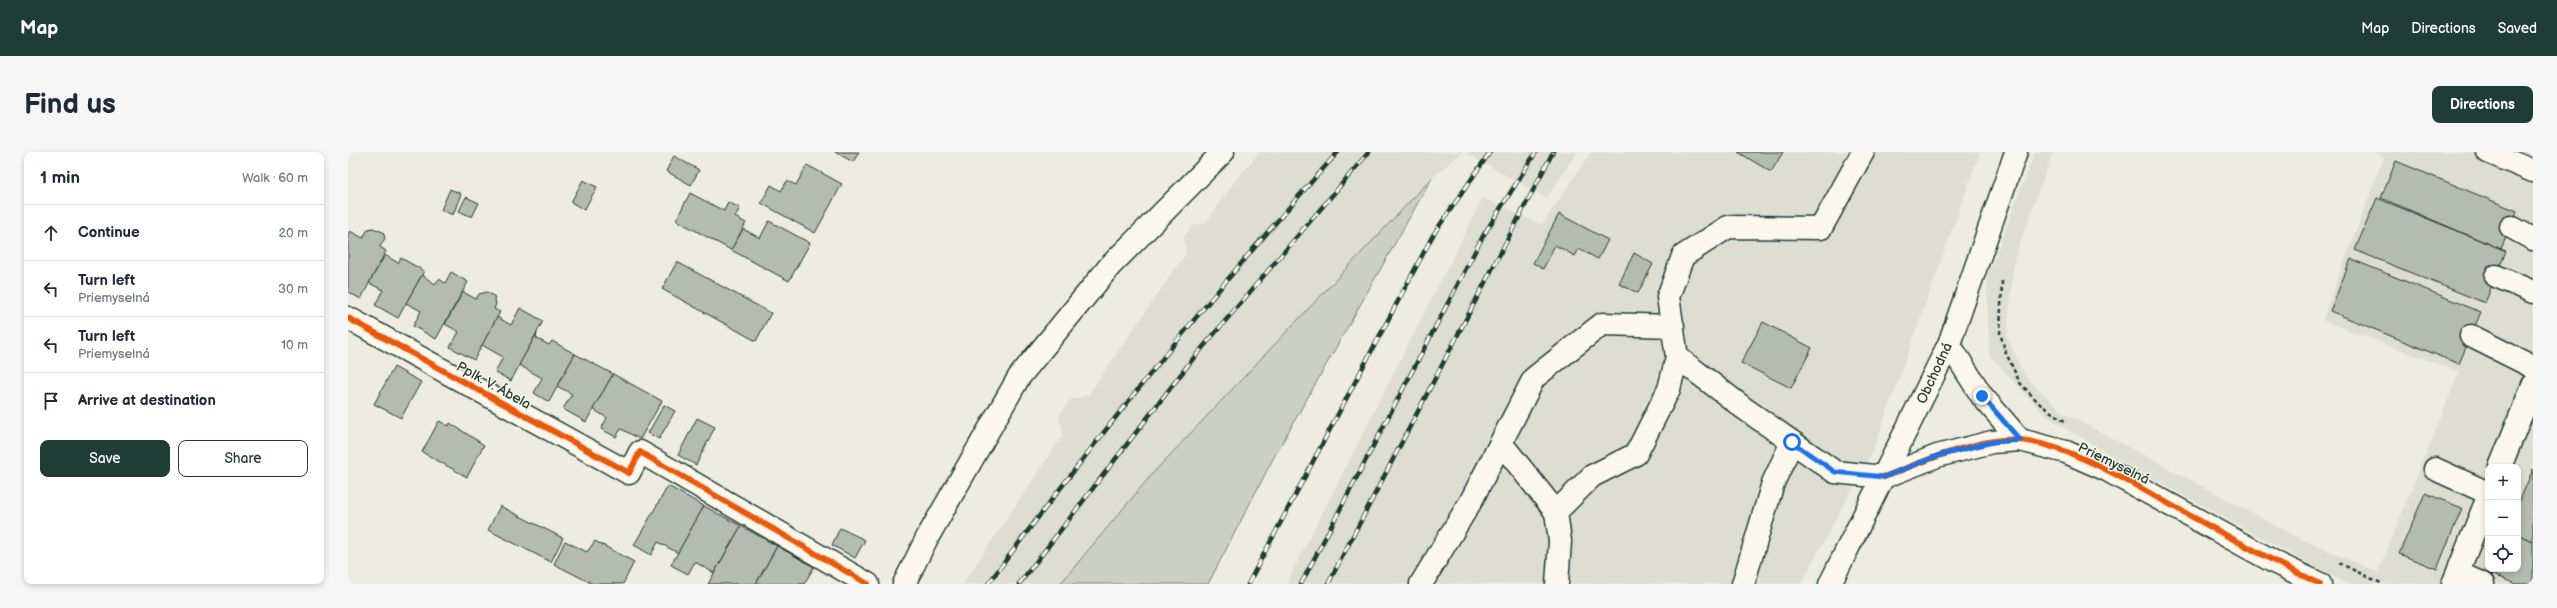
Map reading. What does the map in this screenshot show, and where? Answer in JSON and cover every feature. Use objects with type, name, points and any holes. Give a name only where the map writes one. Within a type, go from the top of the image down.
[{"type":"street","points":[[904,584],[927,538],[1019,377],[1110,266],[1223,152]]},
{"type":"street","points":[[1556,512],[1592,476],[1636,454],[1669,389],[1677,357],[1668,297],[1683,256],[1728,227],[1821,228],[1863,152]]},
{"type":"street","name":"Obchodná","points":[[1830,584],[1949,344],[2016,152]]},
{"type":"street","points":[[2488,152],[2533,171]]},
{"type":"street","points":[[2511,227],[2533,239]]},
{"type":"street","points":[[2496,276],[2533,292]]},
{"type":"street","name":"Pplk. V. Ábela","points":[[348,318],[629,473],[640,452],[868,584]]},
{"type":"street","points":[[1421,584],[1471,501],[1534,378],[1602,324],[1672,326]]},
{"type":"street","points":[[2471,336],[2533,367]]},
{"type":"street","points":[[1949,344],[1982,396],[2020,440]]},
{"type":"street","points":[[1677,357],[1835,472],[1884,477]]},
{"type":"street","points":[[2501,464],[2533,385]]},
{"type":"street","name":"Priemyselná","points":[[1884,477],[1937,456],[1992,442],[2020,440],[2066,452],[2107,470],[2276,563],[2320,584]]},
{"type":"street","points":[[1743,584],[1773,483],[1792,442]]},
{"type":"street","points":[[1501,443],[1556,512],[1560,541],[1557,584]]},
{"type":"street","points":[[2435,469],[2485,492]]},
{"type":"street","points":[[2483,584],[2455,579],[2487,500]]},
{"type":"path","points":[[2004,276],[2001,283],[2000,334],[2006,353],[2020,383],[2041,405],[2073,426]]},
{"type":"path","points":[[2335,561],[2383,584]]},
{"type":"shaded area","points":[[1260,152],[1462,152],[1432,178],[1153,473],[1060,584],[963,584],[1063,435],[1059,416],[1070,400],[1088,395],[1186,253],[1184,237],[1192,226],[1206,223],[1233,183]]},
{"type":"shaded area","points":[[1464,152],[1577,152],[1547,198]]},
{"type":"shaded area","points":[[1591,152],[1980,152],[1874,448],[1801,584],[1286,584],[1483,198],[1542,225]]},
{"type":"shaded area","points":[[2035,152],[2053,152],[2014,260],[2007,338],[2025,376],[2064,413],[2305,541],[2378,572],[2459,372],[2322,320],[2384,157],[2373,152],[2533,152],[2533,584],[2347,584],[2115,458],[2047,417],[1989,355],[1987,277]]},
{"type":"shaded area","points":[[1432,178],[1274,457],[1208,584],[1060,584],[1153,473]]},
{"type":"building","points":[[835,152],[859,152],[853,162]]},
{"type":"building","points":[[1738,152],[1783,152],[1771,172]]},
{"type":"building","points":[[674,156],[699,170],[691,185],[666,171]]},
{"type":"building","points":[[2396,161],[2517,211],[2501,249],[2381,198]]},
{"type":"building","points":[[807,165],[842,184],[815,233],[761,203],[771,185],[781,191],[787,181],[796,185]]},
{"type":"building","points":[[583,180],[597,187],[584,210],[571,202]]},
{"type":"building","points":[[450,189],[461,194],[453,215],[441,210]]},
{"type":"building","points":[[690,193],[724,211],[728,202],[740,208],[735,217],[746,223],[731,250],[676,220]]},
{"type":"building","points":[[466,197],[479,203],[472,217],[459,211]]},
{"type":"building","points":[[2377,198],[2506,251],[2485,303],[2355,250]]},
{"type":"building","points":[[1559,214],[1608,240],[1598,259],[1579,249],[1575,256],[1555,245],[1543,269],[1533,263]]},
{"type":"building","points":[[769,221],[810,243],[789,281],[731,250],[743,229],[760,238]]},
{"type":"building","points":[[373,228],[383,232],[385,238],[380,247],[386,251],[361,299],[348,292],[348,234],[350,231],[363,238],[368,229]]},
{"type":"building","points":[[1634,253],[1653,264],[1638,293],[1619,284]]},
{"type":"building","points":[[385,255],[398,263],[401,258],[424,271],[398,318],[375,305],[383,290],[369,283]]},
{"type":"building","points":[[2351,259],[2481,312],[2459,364],[2330,311]]},
{"type":"building","points":[[677,262],[771,313],[756,341],[662,289]]},
{"type":"building","points":[[451,272],[468,282],[436,339],[413,326],[421,311],[406,303],[422,275],[435,284],[439,279],[445,283]]},
{"type":"building","points":[[463,292],[476,299],[479,294],[487,292],[494,296],[496,304],[494,309],[500,312],[474,360],[450,347],[459,332],[445,324]]},
{"type":"building","points":[[520,308],[543,321],[511,381],[495,372],[503,357],[482,345],[497,317],[511,325]]},
{"type":"building","points":[[1763,322],[1812,348],[1791,388],[1741,363]]},
{"type":"building","points":[[537,333],[536,338],[549,345],[552,341],[575,354],[549,402],[534,393],[542,378],[519,365]]},
{"type":"building","points":[[575,354],[613,374],[586,422],[563,409],[572,394],[557,386]]},
{"type":"building","points":[[394,367],[421,382],[401,418],[374,404]]},
{"type":"building","points":[[613,374],[662,401],[640,439],[621,429],[616,437],[601,429],[607,418],[593,409]]},
{"type":"building","points":[[664,405],[675,411],[659,439],[648,433]]},
{"type":"building","points":[[697,418],[715,427],[696,465],[678,455]]},
{"type":"building","points":[[439,421],[449,426],[450,423],[484,445],[467,477],[422,452]]},
{"type":"building","points":[[2533,469],[2533,541],[2521,536],[2521,498]]},
{"type":"building","points":[[668,486],[704,506],[678,553],[658,542],[651,555],[634,545]]},
{"type":"building","points":[[2425,493],[2462,508],[2437,569],[2399,554]]},
{"type":"building","points":[[500,506],[563,538],[551,562],[488,530]]},
{"type":"building","points":[[704,506],[741,526],[714,573],[695,562],[688,574],[671,565]]},
{"type":"building","points":[[741,526],[777,546],[756,584],[708,584]]},
{"type":"building","points":[[840,528],[865,540],[855,558],[832,545]]},
{"type":"building","points":[[2521,536],[2533,541],[2533,584],[2516,584],[2488,573],[2521,572]]},
{"type":"building","points":[[565,541],[587,552],[595,541],[634,562],[623,584],[593,584],[554,564]]},
{"type":"building","points":[[777,546],[814,567],[804,584],[756,584]]},
{"type":"railway","points":[[988,584],[1072,473],[1158,364],[1202,310],[1338,152]]},
{"type":"railway","points":[[1019,584],[1192,360],[1369,152]]},
{"type":"railway","points":[[1248,584],[1433,235],[1490,152]]},
{"type":"railway","points":[[1301,584],[1483,236],[1536,152]]},
{"type":"railway","points":[[1328,584],[1553,152]]},
{"type":"cycle path","points":[[348,318],[629,473],[640,452],[868,584]]},
{"type":"cycle path","points":[[1884,477],[1951,452],[1988,442],[2020,440],[2038,443],[2057,448],[2094,463],[2240,543],[2320,584]]},
{"type":"route","points":[[1792,442],[1835,472],[1884,477],[1937,456],[1992,442],[2020,440],[1982,396]]}]
